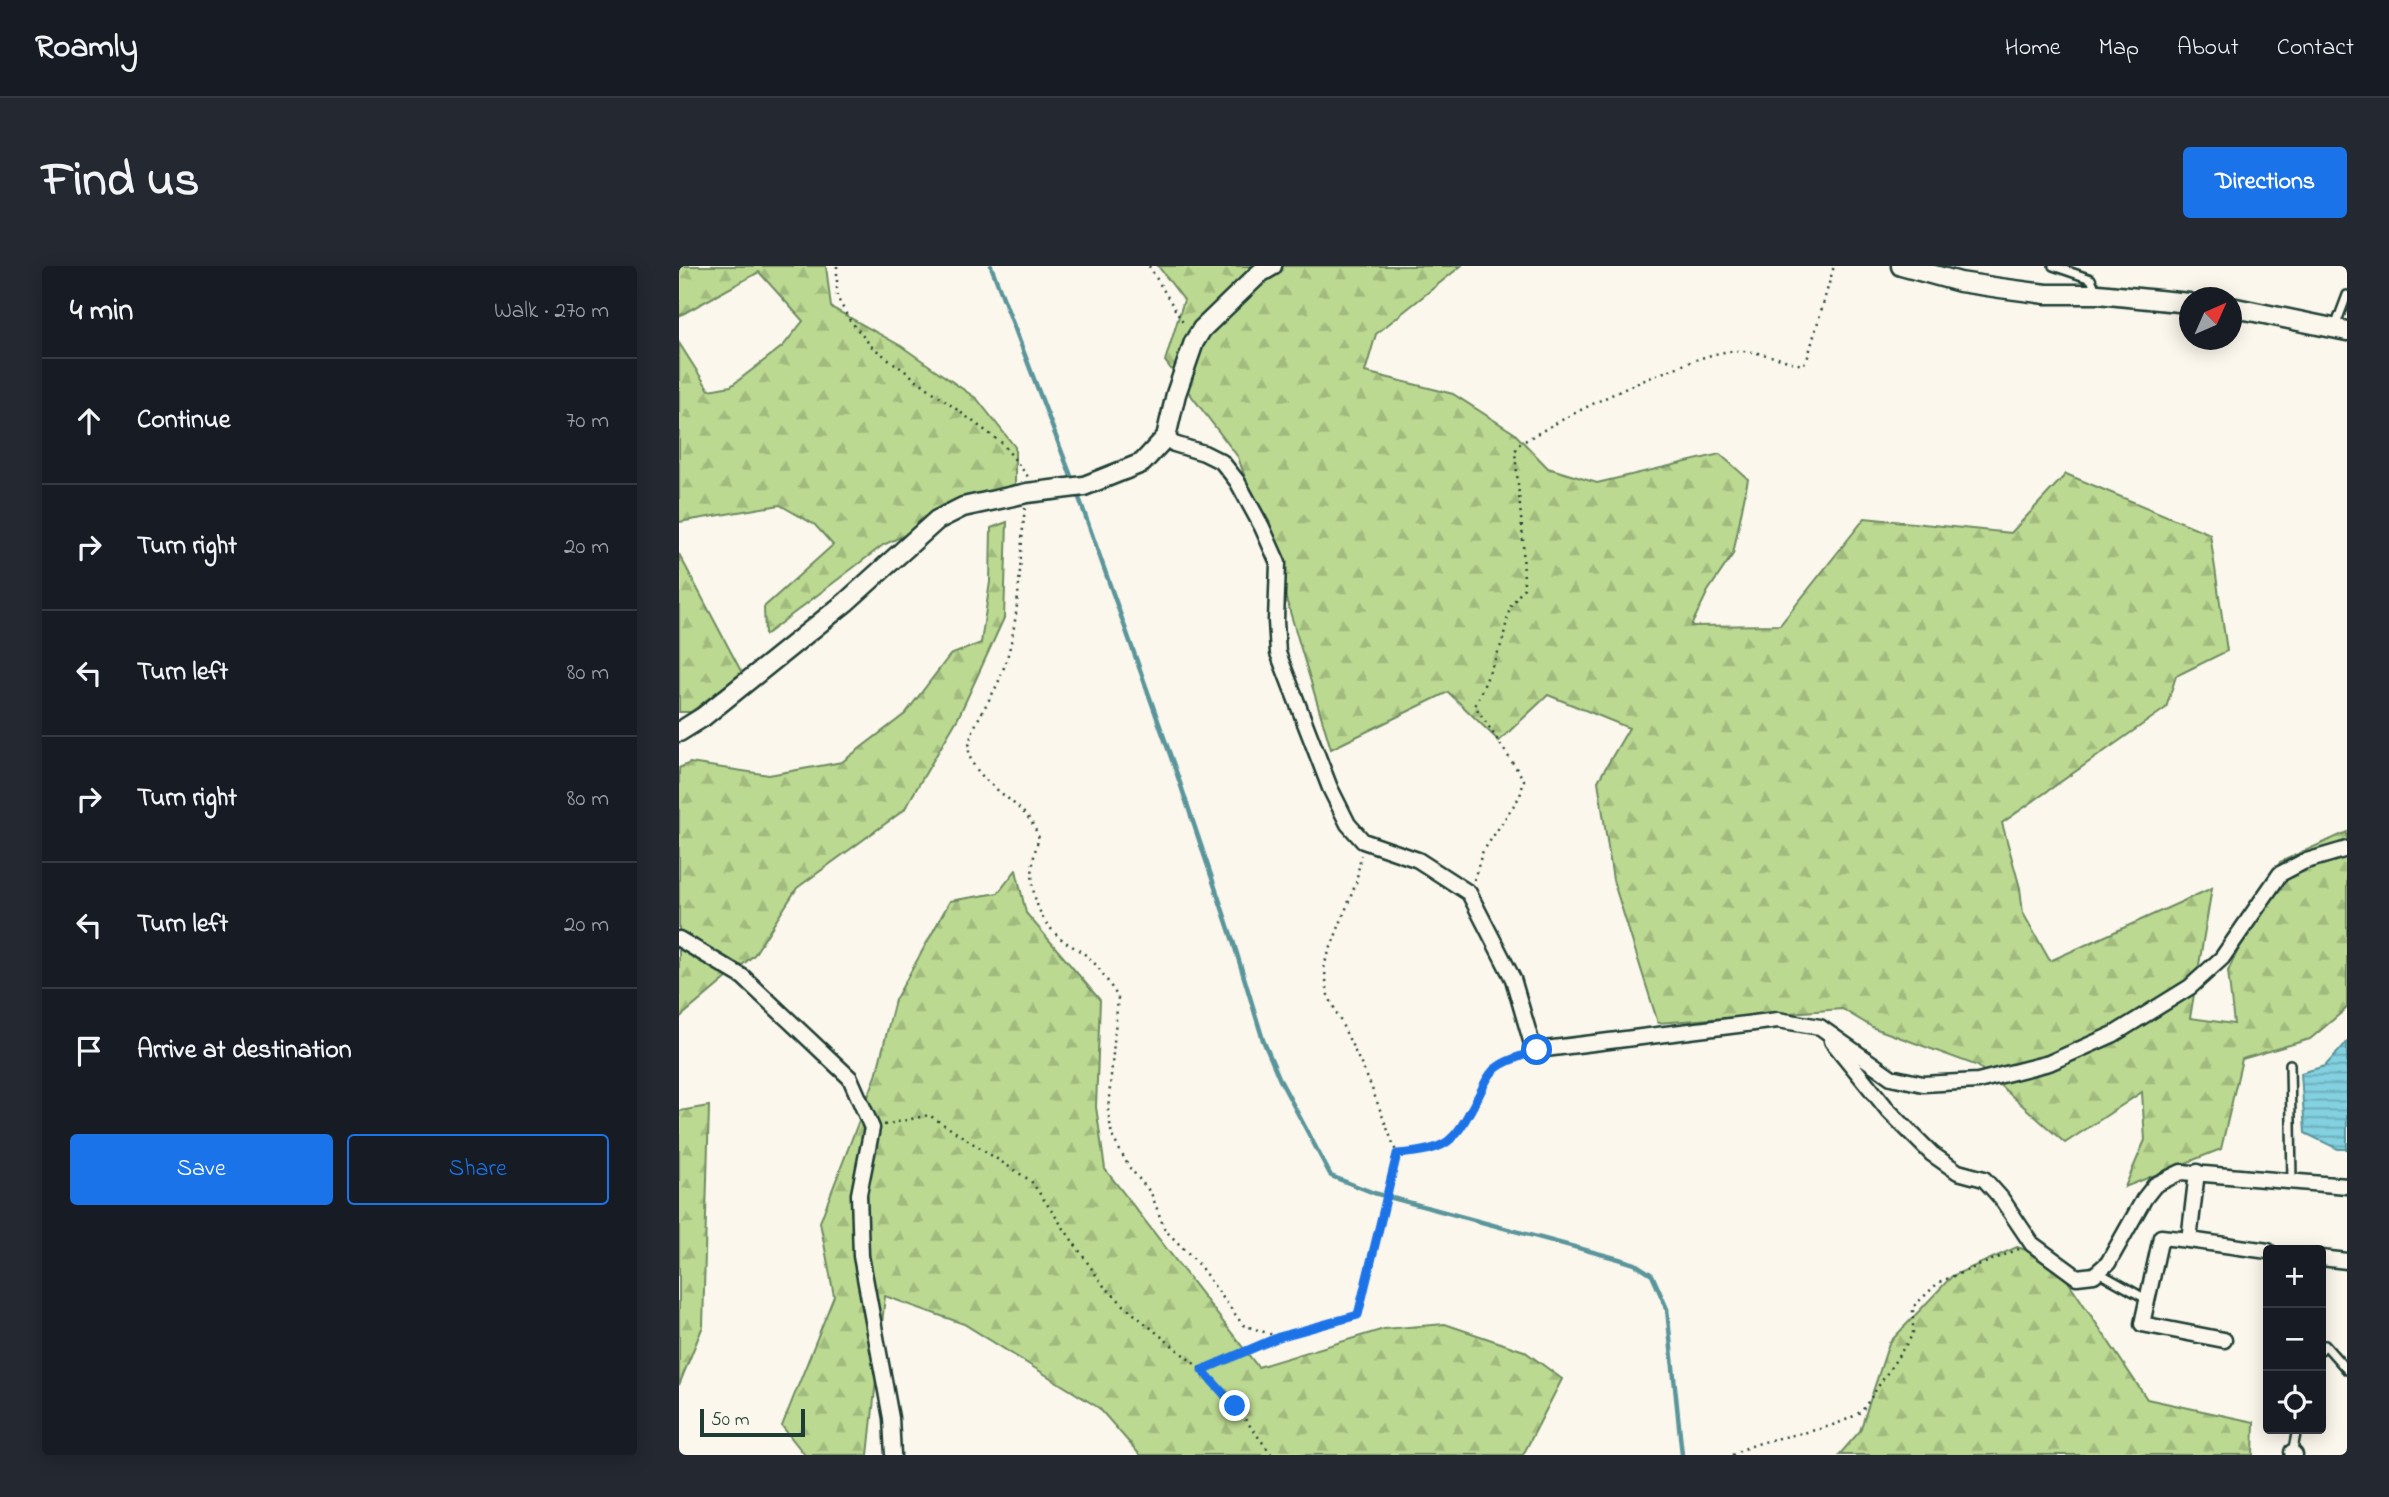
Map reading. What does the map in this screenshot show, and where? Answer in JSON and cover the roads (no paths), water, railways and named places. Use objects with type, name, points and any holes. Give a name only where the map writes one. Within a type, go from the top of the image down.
[{"type":"street","points":[[679,732],[703,717],[846,602],[937,520],[963,507],[1033,492],[1084,486],[1142,463],[1166,437],[1176,394],[1194,342],[1202,329],[1260,273],[1272,266]]},
{"type":"street","points":[[1901,266],[1960,282],[2046,294],[2098,294],[2179,302]]},
{"type":"street","points":[[2242,309],[2341,329]]},
{"type":"street","points":[[1166,437],[1174,444],[1204,453],[1222,462],[1237,481],[1262,527],[1278,563],[1278,653],[1330,788],[1347,824],[1363,841],[1418,860],[1469,893],[1513,979],[1532,1044],[1537,1050],[1778,1020],[1820,1027],[1891,1077],[1923,1084],[1978,1081],[2049,1063],[2114,1034],[2190,987],[2222,958],[2280,874],[2303,862],[2347,849]]},
{"type":"street","points":[[679,939],[743,977],[850,1078],[872,1128],[859,1194],[861,1256],[891,1418],[893,1455]]},
{"type":"street","points":[[1820,1027],[1888,1110],[1932,1154],[1958,1172],[1984,1179],[2001,1198],[2032,1244],[2077,1277],[2094,1275],[2108,1263],[2144,1199],[2155,1185],[2181,1172],[2347,1186]]},
{"type":"street","points":[[2189,1240],[2197,1172]]},
{"type":"street","points":[[2224,1340],[2142,1324],[2161,1237],[2263,1250]]},
{"type":"street","points":[[2326,1259],[2347,1261]]},
{"type":"lane","points":[[2053,266],[2091,279],[2098,294]]},
{"type":"lane","points":[[2341,329],[2347,295]]},
{"type":"lane","points":[[2290,1064],[2293,1181]]},
{"type":"lane","points":[[2098,1272],[2148,1300]]},
{"type":"lane","points":[[2326,1346],[2347,1370]]},
{"type":"lane","points":[[2293,1454],[2296,1434]]},
{"type":"water","points":[[2347,1042],[2347,1149],[2338,1149],[2305,1133],[2301,1073],[2325,1066]]},
{"type":"waterway","points":[[991,266],[1074,484]]},
{"type":"waterway","points":[[1077,492],[1178,777],[1263,1040],[1280,1080],[1331,1176],[1374,1193],[1619,1259],[1635,1264],[1652,1275],[1667,1309],[1682,1455]]}]
